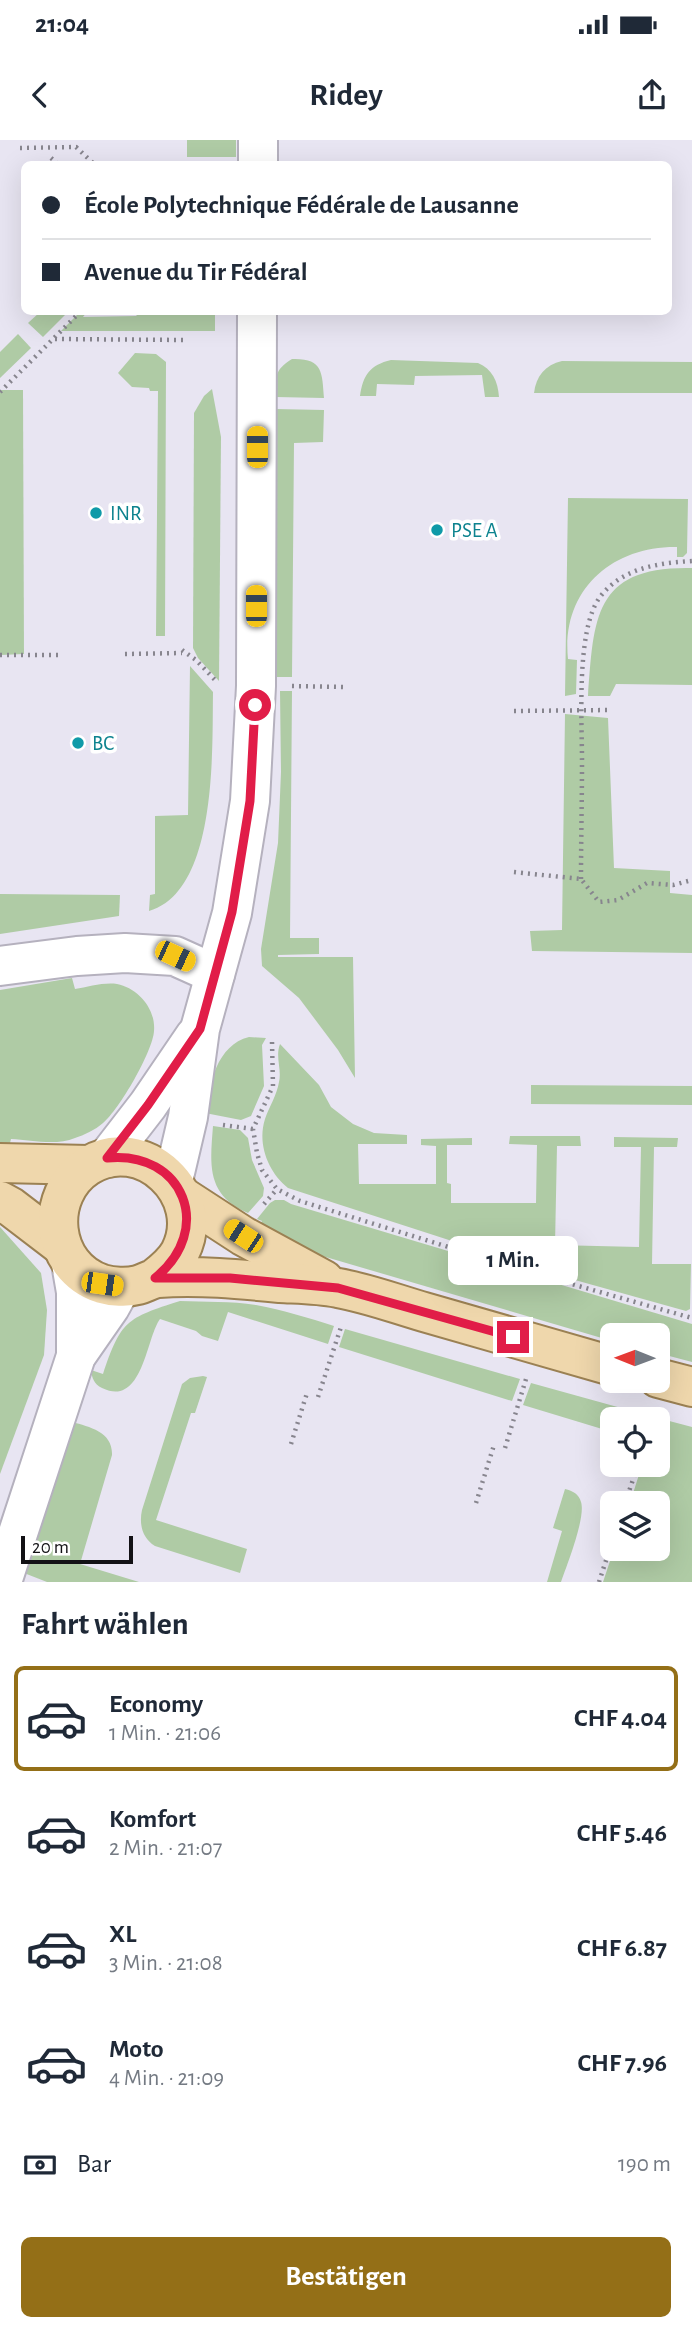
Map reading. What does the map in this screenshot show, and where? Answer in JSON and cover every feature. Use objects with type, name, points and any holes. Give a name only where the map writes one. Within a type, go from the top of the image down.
[{"type":"main road","points":[[0,1163],[98,1162],[125,1156],[143,1160],[160,1168],[178,1189],[340,1305]]},
{"type":"main road","points":[[66,1254],[57,1228],[58,1210],[64,1192],[75,1177],[98,1162]]},
{"type":"main road","points":[[138,1283],[169,1267],[180,1252],[186,1225],[178,1189]]},
{"type":"main road","points":[[0,1201],[11,1207],[66,1254],[85,1276],[102,1284],[230,1278],[600,1363]]},
{"type":"main road","points":[[670,1381],[692,1387]]},
{"type":"street","points":[[258,140],[258,161]]},
{"type":"street","points":[[178,1189],[200,1029],[232,912],[250,801],[256,686],[257,315]]},
{"type":"street","points":[[0,967],[76,956],[125,953],[175,956],[215,974]]},
{"type":"street","points":[[98,1162],[148,1105],[200,1029]]},
{"type":"street","points":[[7,1578],[76,1356],[76,1292],[66,1254]]},
{"type":"street","points":[[76,1356],[138,1283]]},
{"type":"path","points":[[20,148],[76,148],[91,161]]},
{"type":"path","points":[[51,158],[54,161]]},
{"type":"path","points":[[0,392],[77,315]]},
{"type":"path","points":[[55,338],[185,340]]},
{"type":"path","points":[[692,561],[639,569],[615,582],[600,598],[588,628],[582,710],[581,879],[599,902],[618,900],[647,883],[673,885],[692,880]]},
{"type":"path","points":[[125,654],[182,652],[197,660],[217,682]]},
{"type":"path","points":[[0,655],[62,655]]},
{"type":"path","points":[[300,686],[344,687]]},
{"type":"path","points":[[514,710],[611,710]]},
{"type":"path","points":[[513,872],[581,879]]},
{"type":"path","points":[[272,1042],[273,1086],[253,1129],[262,1170],[277,1189],[300,1201],[529,1272],[692,1318]]},
{"type":"path","points":[[218,1125],[253,1129]]},
{"type":"path","points":[[318,1397],[340,1305]]},
{"type":"path","points":[[505,1448],[527,1375]]},
{"type":"path","points":[[291,1444],[307,1394]]},
{"type":"path","points":[[476,1503],[494,1445]]},
{"type":"path","points":[[599,1582],[606,1561]]},
{"type":"green space","points":[[187,140],[236,140],[236,157],[187,157]]},
{"type":"green space","points":[[37,315],[65,315],[43,337],[28,323]]},
{"type":"green space","points":[[77,315],[215,315],[215,331],[61,331]]},
{"type":"green space","points":[[18,334],[31,348],[0,378],[0,352]]},
{"type":"green space","points":[[135,353],[156,354],[166,362],[165,636],[156,636],[158,391],[132,387],[118,373]]},
{"type":"green space","points":[[292,359],[310,361],[319,368],[324,398],[276,397],[277,375]]},
{"type":"green space","points":[[391,360],[478,363],[493,376],[499,397],[485,397],[482,375],[415,376],[414,385],[377,384],[376,396],[360,396],[363,382],[369,372]]},
{"type":"green space","points":[[562,361],[692,362],[692,393],[534,393],[542,372]]},
{"type":"green space","points":[[212,389],[221,437],[219,681],[198,658],[193,648],[194,413],[204,396]]},
{"type":"green space","points":[[0,390],[23,390],[24,654],[0,655]]},
{"type":"green space","points":[[275,409],[324,410],[323,442],[294,443],[292,677],[273,677]]},
{"type":"green space","points":[[568,498],[688,499],[687,553],[683,557],[677,557],[677,547],[653,549],[631,555],[612,564],[595,577],[582,593],[573,613],[568,635],[568,659],[577,660],[576,694],[565,696]]},
{"type":"green space","points":[[692,568],[692,685],[616,684],[610,696],[588,696],[598,620],[606,602],[618,587],[635,576],[660,570]]},
{"type":"green space","points":[[190,666],[213,692],[211,781],[206,815],[199,848],[188,876],[172,898],[149,911],[150,895],[155,894],[155,816],[188,815]]},
{"type":"green space","points":[[280,691],[292,691],[290,938],[319,938],[319,954],[278,957],[353,957],[355,1078],[338,1050],[299,998],[262,966],[261,949],[278,843]]},
{"type":"green space","points":[[565,714],[608,718],[614,868],[670,871],[670,893],[692,895],[692,953],[532,951],[530,931],[562,930]]},
{"type":"green space","points":[[0,894],[120,895],[119,916],[0,934]]},
{"type":"green space","points":[[72,978],[75,989],[117,984],[138,995],[149,1008],[154,1023],[148,1052],[118,1106],[97,1128],[60,1142],[11,1139],[8,1151],[0,1149],[0,990]]},
{"type":"green space","points":[[249,1037],[266,1038],[262,1045],[264,1086],[251,1116],[241,1120],[205,1113],[216,1067],[229,1048]]},
{"type":"green space","points":[[280,1044],[319,1085],[331,1107],[353,1124],[374,1133],[407,1135],[407,1144],[358,1144],[359,1184],[436,1184],[436,1146],[421,1145],[421,1139],[472,1138],[472,1145],[447,1145],[447,1183],[451,1184],[451,1203],[536,1203],[537,1145],[509,1144],[510,1136],[580,1136],[581,1146],[557,1146],[555,1245],[639,1247],[641,1147],[614,1147],[614,1137],[678,1138],[677,1147],[654,1147],[652,1264],[691,1264],[690,1309],[686,1311],[557,1275],[288,1188],[270,1166],[262,1138],[265,1119],[279,1082]]},
{"type":"green space","points":[[531,1085],[692,1086],[692,1105],[531,1104]]},
{"type":"green space","points":[[213,1126],[240,1130],[248,1138],[252,1160],[264,1188],[263,1196],[248,1213],[234,1206],[218,1188],[211,1154]]},
{"type":"green space","points":[[284,1200],[692,1324],[692,1362],[670,1356],[670,1323],[600,1323],[600,1337],[295,1248],[256,1231],[262,1221],[257,1219],[270,1203]]},
{"type":"green space","points":[[0,1227],[41,1273],[47,1310],[44,1355],[0,1474]]},
{"type":"green space","points":[[180,1301],[256,1305],[334,1326],[328,1344],[228,1312],[218,1341],[160,1319],[135,1380],[116,1392],[97,1385],[91,1370],[103,1374],[115,1343],[128,1324],[148,1312]]},
{"type":"green space","points":[[345,1329],[520,1379],[512,1401],[339,1347]]},
{"type":"green space","points":[[207,1377],[195,1413],[191,1413],[156,1520],[247,1549],[240,1573],[155,1546],[144,1535],[141,1525],[142,1510],[182,1384],[190,1378]]},
{"type":"green space","points":[[531,1383],[618,1407],[600,1407],[600,1428],[523,1405]]},
{"type":"green space","points":[[670,1421],[692,1427],[692,1582],[603,1582],[610,1561],[670,1561],[670,1491],[634,1491],[638,1477],[670,1477]]},
{"type":"green space","points":[[72,1422],[105,1436],[112,1455],[80,1564],[139,1582],[47,1582],[24,1573]]},
{"type":"green space","points":[[565,1489],[575,1493],[580,1499],[581,1518],[561,1582],[547,1582],[562,1531],[553,1528]]},
{"type":"place","name":"INR","points":[[96,513]]},
{"type":"place","name":"PSE A","points":[[437,530]]},
{"type":"place","name":"BC","points":[[78,743]]},
{"type":"route","points":[[255,705],[250,801],[232,912],[200,1029],[148,1105],[107,1158],[125,1156],[160,1168],[173,1181],[183,1197],[187,1215],[186,1234],[180,1252],[169,1267],[155,1278],[230,1278],[338,1288],[513,1337]]}]
